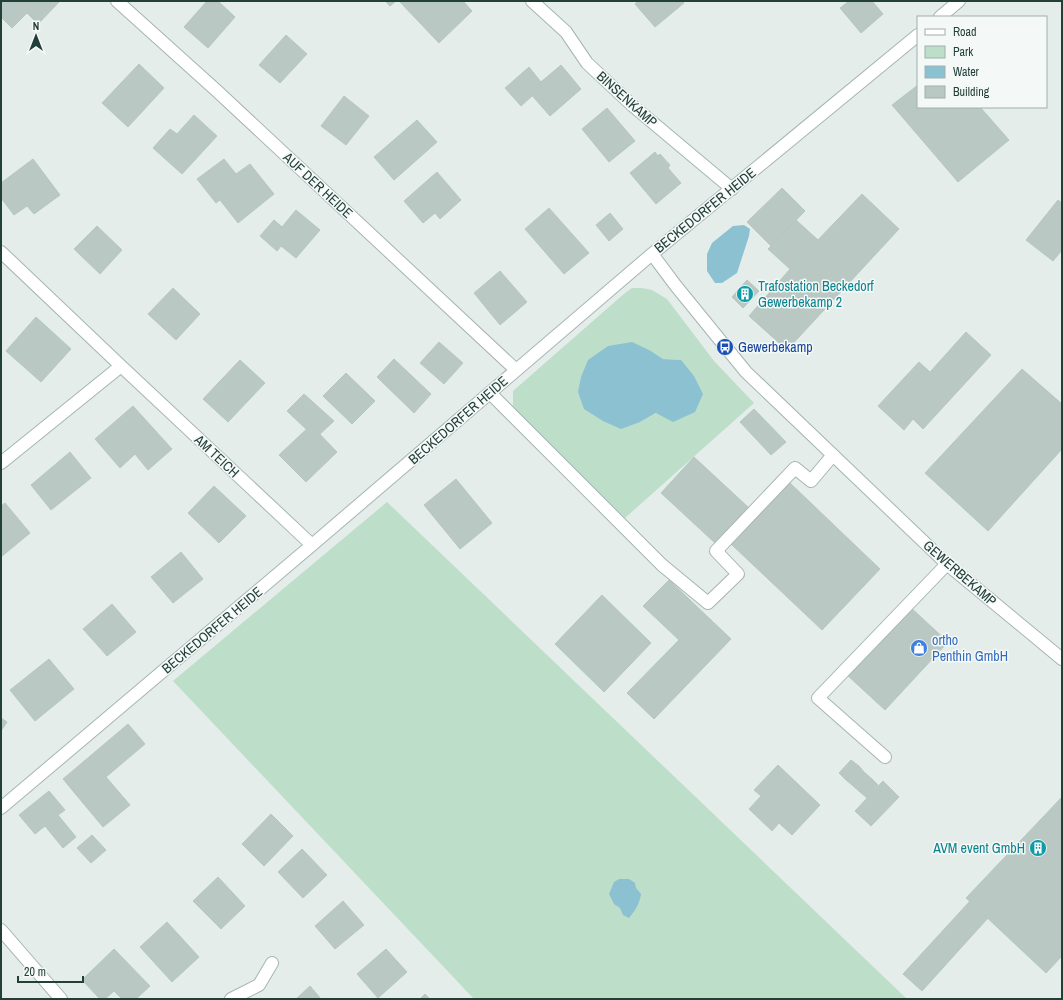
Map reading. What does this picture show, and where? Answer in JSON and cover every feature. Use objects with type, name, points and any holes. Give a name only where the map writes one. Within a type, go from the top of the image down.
[{"type":"street","name":"AUF DER HEIDE","points":[[117,1],[222,96],[516,370]]},
{"type":"street","name":"BINSENKAMP","points":[[532,1],[566,32],[587,63],[633,106],[732,189]]},
{"type":"street","points":[[941,16],[959,1]]},
{"type":"street","name":"BECKEDORFER HEIDE","points":[[1,808],[312,545],[652,254],[917,36]]},
{"type":"street","name":"AM TEICH","points":[[1,252],[312,545]]},
{"type":"street","name":"GEWERBEKAMP","points":[[652,254],[746,372],[947,564],[1062,659]]},
{"type":"street","points":[[1,463],[121,366]]},
{"type":"street","points":[[490,393],[662,565],[708,604],[738,574],[716,551],[795,468],[811,481],[833,455]]},
{"type":"street","points":[[885,757],[818,698],[947,564]]},
{"type":"street","points":[[1,930],[61,999]]},
{"type":"street","points":[[231,999],[259,985],[272,963]]},
{"type":"green space","points":[[632,288],[642,288],[652,290],[667,299],[714,361],[754,403],[625,518],[526,423],[513,406],[513,391]],"holes":[[[651,351],[663,359],[681,360],[657,413],[640,422]]]},
{"type":"green space","points":[[387,502],[907,999],[474,999],[173,681]]},
{"type":"water","points":[[744,225],[750,229],[749,236],[737,273],[722,283],[715,283],[707,271],[707,254],[712,243],[733,226]]},
{"type":"water","points":[[632,342],[651,351],[663,359],[681,360],[694,376],[703,394],[695,412],[673,422],[656,413],[640,422],[621,429],[603,421],[584,409],[578,392],[581,377],[588,360],[608,346]]},
{"type":"water","points":[[619,879],[629,879],[635,883],[636,888],[641,894],[637,907],[629,918],[623,915],[620,908],[614,904],[609,894],[614,882]]},
{"type":"building","points":[[1,1],[60,1],[38,24],[27,13],[12,28],[1,17]]},
{"type":"building","points":[[207,1],[218,1],[235,17],[208,48],[184,27]]},
{"type":"building","points":[[385,1],[396,1],[390,6]]},
{"type":"building","points":[[399,1],[463,1],[472,11],[439,43]]},
{"type":"building","points":[[638,1],[682,1],[684,3],[655,27],[635,4]]},
{"type":"building","points":[[849,1],[872,1],[883,14],[861,33],[840,8]]},
{"type":"building","points":[[286,35],[307,54],[280,83],[259,65]]},
{"type":"building","points":[[139,64],[164,88],[128,127],[102,103]]},
{"type":"building","points":[[561,65],[581,89],[550,116],[529,92]]},
{"type":"building","points":[[529,67],[541,82],[529,92],[532,96],[521,106],[505,88]]},
{"type":"building","points":[[917,86],[917,108],[981,108],[1009,140],[958,182],[892,105]]},
{"type":"building","points":[[344,96],[369,116],[346,145],[321,126]]},
{"type":"building","points":[[607,108],[635,141],[609,162],[582,129]]},
{"type":"building","points":[[194,115],[217,136],[182,174],[153,148],[170,129],[177,134]]},
{"type":"building","points":[[417,120],[437,142],[394,180],[374,157]]},
{"type":"building","points":[[655,152],[658,156],[660,154],[670,165],[668,168],[681,183],[656,204],[630,173]]},
{"type":"building","points":[[33,159],[60,195],[34,214],[27,206],[14,215],[1,198],[1,183]]},
{"type":"building","points":[[224,159],[236,174],[250,164],[274,194],[238,223],[220,200],[216,203],[197,179]]},
{"type":"building","points":[[437,172],[461,200],[440,219],[435,213],[423,223],[404,201]]},
{"type":"building","points":[[782,188],[805,211],[771,246],[747,222]]},
{"type":"building","points":[[862,194],[899,229],[787,350],[749,316],[790,269]]},
{"type":"building","points":[[1058,200],[1062,203],[1062,250],[1053,261],[1026,240]]},
{"type":"building","points":[[549,208],[589,253],[564,274],[525,229]]},
{"type":"building","points":[[296,210],[320,230],[296,258],[281,246],[277,251],[260,236],[274,220],[282,227]]},
{"type":"building","points":[[610,213],[623,229],[609,241],[596,225]]},
{"type":"building","points":[[796,220],[818,240],[790,269],[768,249]]},
{"type":"building","points":[[97,226],[122,250],[100,274],[74,249]]},
{"type":"building","points":[[500,271],[527,302],[500,325],[474,293]]},
{"type":"building","name":"Trafostation Beckedorf Gewerbekamp 2","points":[[747,280],[759,291],[743,308],[732,297]]},
{"type":"building","points":[[173,288],[200,314],[176,340],[148,314]]},
{"type":"building","points":[[36,317],[71,349],[41,382],[6,351]]},
{"type":"building","points":[[966,332],[991,355],[923,429],[913,419],[904,430],[878,406],[919,362],[930,372]]},
{"type":"building","points":[[439,342],[463,363],[444,384],[420,363]]},
{"type":"building","points":[[394,359],[431,394],[414,413],[377,377]]},
{"type":"building","points":[[240,360],[265,383],[228,422],[203,399]]},
{"type":"building","points":[[1022,369],[1062,404],[1062,449],[988,531],[925,473]]},
{"type":"building","points":[[346,373],[375,401],[352,424],[323,396]]},
{"type":"building","points":[[304,394],[334,421],[320,434],[311,425],[306,429],[287,411]]},
{"type":"building","points":[[133,406],[172,449],[148,470],[135,454],[120,468],[95,439]]},
{"type":"building","points":[[754,409],[786,442],[771,455],[740,422]]},
{"type":"building","points":[[311,425],[337,452],[306,482],[279,455]]},
{"type":"building","points":[[70,452],[91,478],[51,510],[31,485]]},
{"type":"building","points":[[694,457],[748,507],[715,543],[661,493]]},
{"type":"building","points":[[456,479],[492,523],[460,549],[424,505]]},
{"type":"building","points":[[790,483],[880,569],[822,630],[731,544]]},
{"type":"building","points":[[214,486],[246,516],[219,543],[188,513]]},
{"type":"building","points":[[5,503],[30,533],[1,557],[1,506]]},
{"type":"building","points":[[181,552],[203,579],[173,603],[151,577]]},
{"type":"building","points":[[669,580],[731,639],[654,719],[627,693],[679,640],[643,606]]},
{"type":"building","points":[[602,595],[651,643],[604,692],[555,644]]},
{"type":"building","points":[[112,604],[136,632],[107,656],[83,629]]},
{"type":"building","points":[[909,606],[948,642],[885,710],[846,674]]},
{"type":"building","points":[[49,659],[74,689],[35,721],[10,690]]},
{"type":"building","points":[[1,718],[7,722],[1,731]]},
{"type":"building","points":[[128,724],[145,744],[106,777],[130,805],[103,827],[63,779]]},
{"type":"building","points":[[851,760],[859,766],[846,780],[839,773]]},
{"type":"building","points":[[778,765],[820,805],[792,835],[779,823],[772,831],[749,809],[761,796],[754,790]]},
{"type":"building","points":[[859,766],[864,772],[852,785],[846,780]]},
{"type":"building","points":[[864,772],[872,779],[860,792],[852,785]]},
{"type":"building","points":[[872,779],[878,785],[867,798],[860,792]]},
{"type":"building","points":[[883,781],[899,797],[871,826],[855,811]]},
{"type":"building","points":[[49,791],[65,810],[58,815],[76,837],[63,848],[45,826],[35,834],[19,815]]},
{"type":"building","name":"AVM event GmbH","points":[[1062,797],[1062,956],[1046,973],[966,898]]},
{"type":"building","points":[[271,814],[293,836],[264,866],[242,844]]},
{"type":"building","points":[[92,835],[106,850],[91,863],[77,848]]},
{"type":"building","points":[[302,849],[327,875],[303,898],[278,872]]},
{"type":"building","points":[[218,877],[245,906],[221,929],[193,901]]},
{"type":"building","points":[[343,901],[364,925],[335,949],[315,926]]},
{"type":"building","points":[[970,901],[988,918],[922,991],[903,974]]},
{"type":"building","points":[[167,922],[199,957],[172,982],[140,947]]},
{"type":"building","points":[[114,949],[150,986],[136,999],[122,999],[114,991],[105,999],[100,999],[82,980]]},
{"type":"building","points":[[386,949],[407,972],[378,998],[357,974]]},
{"type":"building","points":[[310,986],[321,999],[296,999]]},
{"type":"building","points":[[425,994],[430,999],[420,999]]},
{"type":"place","name":"Trafostation Beckedorf Gewerbekamp 2","points":[[745,294]]},
{"type":"place","name":"Gewerbekamp","points":[[725,347]]},
{"type":"place","name":"ortho Penthin GmbH","points":[[919,648]]},
{"type":"place","name":"AVM event GmbH","points":[[1038,848]]}]
